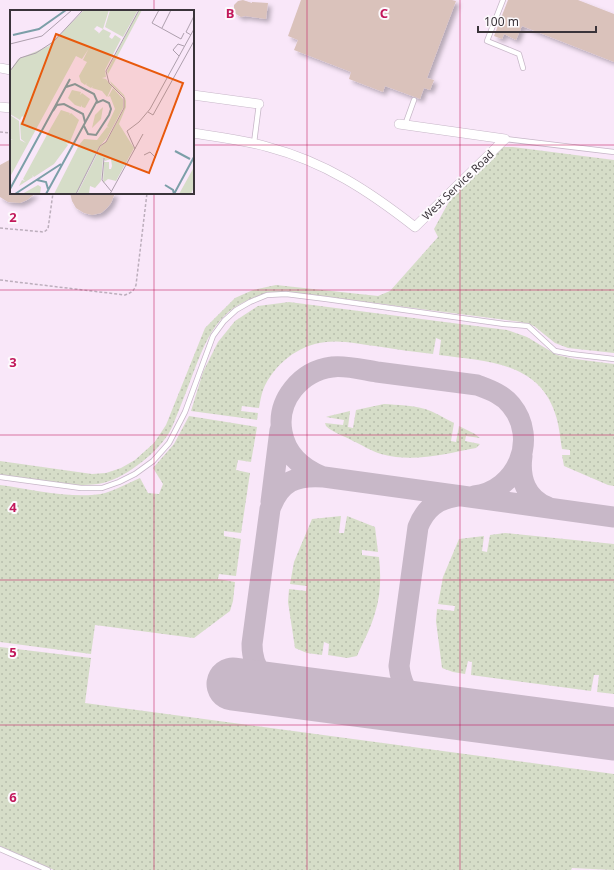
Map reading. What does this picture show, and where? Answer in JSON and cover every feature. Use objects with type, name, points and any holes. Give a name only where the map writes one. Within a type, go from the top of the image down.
[{"type":"street","points":[[0,68],[10,70]]},
{"type":"street","points":[[194,95],[259,104]]},
{"type":"street","points":[[0,107],[10,108]]},
{"type":"street","points":[[402,125],[505,139]]},
{"type":"street","name":"West Service Road","points":[[194,133],[254,143],[302,158],[335,172],[370,193],[415,227],[505,139]]},
{"type":"lane","points":[[503,0],[487,41],[519,54],[523,68]]},
{"type":"lane","points":[[402,125],[414,100]]},
{"type":"lane","points":[[254,143],[259,104]]},
{"type":"lane","points":[[505,139],[614,152]]},
{"type":"lane","points":[[0,477],[81,488],[102,488],[135,474],[153,461],[169,443],[185,412],[213,336],[224,321],[236,310],[267,295],[286,294],[326,298],[504,324],[528,326],[555,351],[614,359]]},
{"type":"lane","points":[[0,849],[48,870]]},
{"type":"path","points":[[0,132],[10,133]]},
{"type":"path","points":[[0,228],[44,232],[48,229],[53,194]]},
{"type":"path","points":[[0,280],[125,295],[130,294],[136,285],[147,194]]},
{"type":"green space","points":[[503,147],[614,160],[614,353],[568,348],[555,343],[534,326],[521,322],[289,292],[262,295],[241,303],[225,315],[213,330],[204,347],[169,433],[154,452],[131,470],[107,482],[89,485],[62,484],[0,475],[0,461],[92,474],[106,473],[121,468],[135,460],[154,443],[166,425],[205,328],[235,298],[253,290],[276,285],[378,296],[390,291],[438,237],[434,229],[452,196]]},
{"type":"green space","points":[[289,302],[507,330],[527,337],[557,355],[614,364],[614,486],[608,485],[564,466],[562,455],[570,455],[570,450],[562,449],[555,413],[547,396],[536,383],[522,373],[491,362],[439,355],[441,340],[436,338],[433,354],[357,343],[326,342],[316,344],[306,347],[288,357],[280,364],[263,390],[259,408],[242,406],[241,411],[258,413],[257,420],[191,411],[203,372],[218,342],[235,321],[258,306]]},
{"type":"green space","points":[[384,404],[405,405],[425,409],[454,423],[451,441],[456,442],[459,426],[480,438],[466,436],[465,441],[480,444],[476,448],[429,457],[393,457],[374,451],[336,433],[326,426],[325,423],[343,425],[344,420],[326,417],[350,411],[348,427],[353,428],[356,410]]},
{"type":"green space","points":[[189,416],[257,427],[251,462],[238,460],[236,470],[250,473],[241,533],[224,531],[224,536],[241,539],[236,576],[219,574],[218,579],[235,582],[233,601],[230,611],[194,638],[95,625],[91,654],[0,642],[0,485],[37,491],[89,495],[106,493],[140,478],[148,493],[159,494],[163,484],[153,468],[174,444]]},
{"type":"green space","points":[[341,516],[339,533],[344,533],[347,516],[375,527],[378,552],[362,550],[362,555],[379,557],[380,571],[377,606],[371,624],[357,656],[347,658],[328,655],[329,644],[324,642],[322,655],[307,653],[295,648],[288,602],[289,589],[306,591],[307,586],[290,584],[294,562],[312,519]]},
{"type":"green space","points":[[505,533],[614,544],[614,694],[597,692],[599,675],[594,675],[591,691],[471,675],[472,662],[468,661],[465,674],[442,668],[436,621],[437,609],[454,611],[455,606],[438,604],[443,577],[459,539],[484,536],[482,551],[487,552],[490,535]]},
{"type":"green space","points":[[0,647],[91,658],[85,703],[614,774],[614,870],[572,868],[571,870],[54,870],[0,846]]},
{"type":"building","points":[[243,0],[252,3],[268,3],[266,19],[245,16],[241,17],[236,14],[234,5],[238,1]]},
{"type":"building","points":[[301,0],[456,1],[427,78],[434,80],[430,90],[424,88],[420,99],[385,86],[383,92],[349,79],[351,72],[294,50],[298,40],[288,36]]},
{"type":"building","points":[[508,0],[578,0],[614,14],[614,62],[522,26],[516,40],[504,34],[502,39],[494,36]]},
{"type":"building","points":[[10,160],[10,194],[35,194],[20,203],[8,202],[0,197],[0,165]]},
{"type":"building","points":[[70,194],[115,194],[107,208],[101,213],[92,215],[84,213],[76,208]]},
{"type":"taxiway","points":[[323,477],[302,465],[287,448],[282,432],[281,420],[283,409],[287,398],[293,389],[310,374],[332,367],[349,367],[477,385],[496,393],[511,405],[519,418],[523,433],[523,447],[519,461],[512,474],[502,484],[489,492],[474,496]]},
{"type":"taxiway","points":[[271,502],[280,430]]},
{"type":"taxiway","points":[[522,456],[521,464],[523,480],[529,493],[534,499],[548,507]]},
{"type":"taxiway","points":[[292,691],[275,684],[263,675],[255,662],[252,644],[270,509],[279,492],[290,482],[305,477],[324,477],[614,517]]},
{"type":"taxiway","points":[[457,496],[438,502],[428,510],[418,527],[399,666],[402,680],[407,691],[414,699],[432,708],[468,715]]},
{"type":"runway","points":[[233,684],[614,734]]}]
